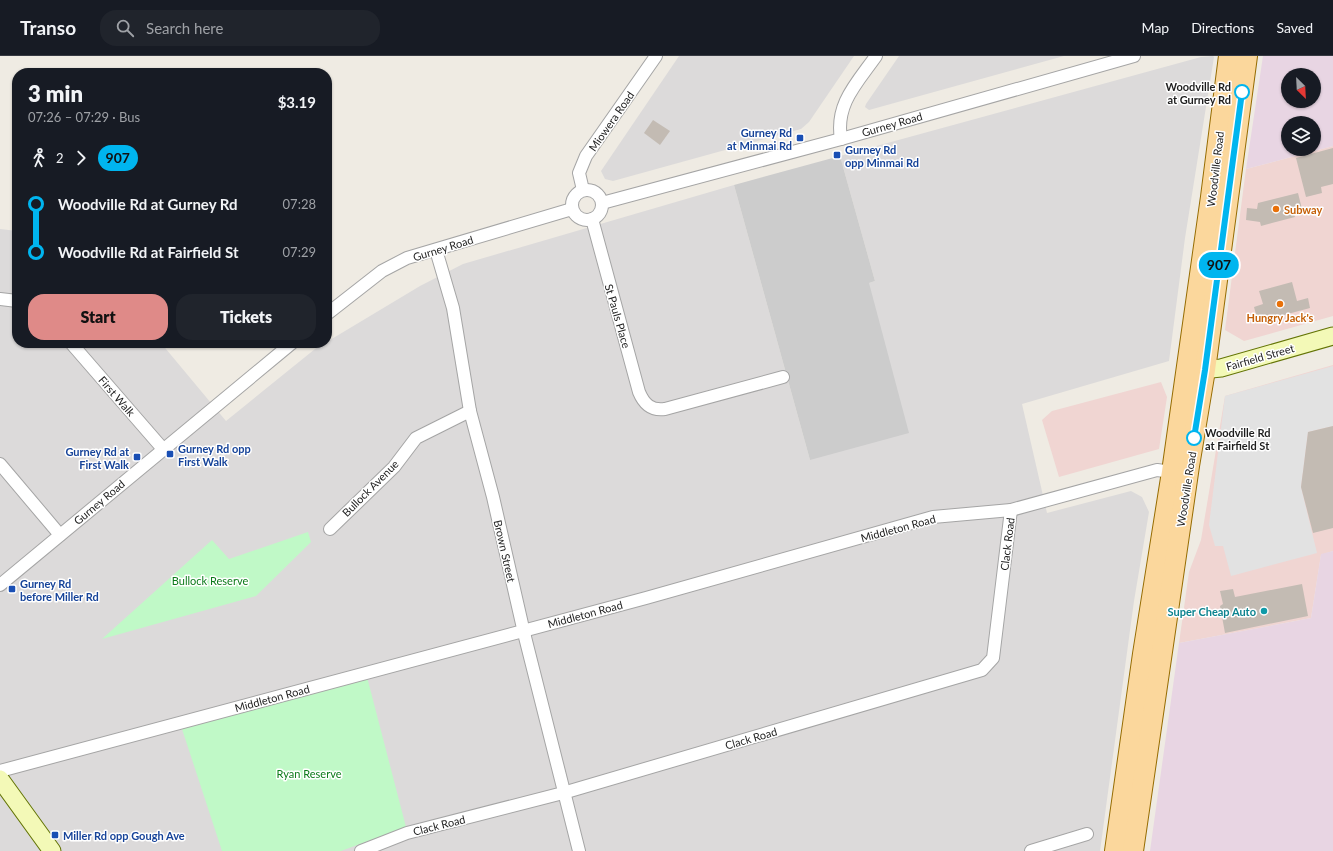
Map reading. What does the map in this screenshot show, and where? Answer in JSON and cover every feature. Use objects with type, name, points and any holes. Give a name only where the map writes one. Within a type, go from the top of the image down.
[{"type":"main road","name":"Woodville Road","points":[[1115,851],[1143,654],[1172,472],[1211,198],[1229,56]]},
{"type":"main road","name":"Woodville Road","points":[[1133,851],[1189,466],[1205,370],[1247,56]]},
{"type":"main road","name":"Fairfield Street","points":[[1186,371],[1221,368],[1333,336]]},
{"type":"main road","points":[[0,779],[52,851]]},
{"type":"street","name":"Miowera Road","points":[[583,190],[580,173],[586,156],[656,56]]},
{"type":"street","points":[[841,139],[838,125],[843,106],[876,56]]},
{"type":"street","name":"Gurney Road","points":[[602,203],[841,139],[1134,56]]},
{"type":"street","points":[[583,190],[588,190],[597,194],[602,203],[601,211],[592,219],[582,219],[574,214],[572,209],[575,196],[583,190]]},
{"type":"street","name":"Gurney Road","points":[[332,310],[382,271],[407,258],[572,209]]},
{"type":"street","name":"St Pauls Place","points":[[592,219],[639,392],[647,413],[783,377]]},
{"type":"street","name":"Brown Street","points":[[436,250],[452,308],[470,411],[493,497],[523,631],[579,851]]},
{"type":"street","points":[[0,300],[12,301]]},
{"type":"street","name":"First Walk","points":[[75,348],[163,449]]},
{"type":"street","name":"Gurney Road","points":[[0,584],[286,348]]},
{"type":"street","name":"Bullock Avenue","points":[[330,529],[394,467],[416,438],[470,411]]},
{"type":"street","points":[[0,464],[60,535]]},
{"type":"street","name":"Middleton Road","points":[[0,771],[523,631],[933,517],[1011,510],[1157,470],[1172,472]]},
{"type":"street","name":"Clack Road","points":[[361,851],[407,833],[563,793],[982,670],[993,658],[1011,510]]},
{"type":"street","points":[[1031,851],[1087,834]]},
{"type":"shaded area","points":[[679,56],[854,56],[809,122],[801,129],[613,181],[605,179],[601,171]]},
{"type":"shaded area","points":[[899,56],[1064,56],[869,110],[865,107],[866,104]]},
{"type":"shaded area","points":[[1263,56],[1333,56],[1333,146],[1321,149],[1321,116],[1281,116],[1281,156],[1295,156],[1246,169]]},
{"type":"shaded area","points":[[1201,57],[1214,57],[1185,238],[1169,361],[1022,404],[1047,513],[1131,491],[1142,497],[1149,512],[1134,601],[1100,851],[0,851],[0,229],[12,230],[12,348],[165,348],[226,421],[315,349],[332,348],[332,339],[420,286],[463,264],[734,185],[810,460],[869,283],[875,281],[840,156]]},
{"type":"shaded area","points":[[1333,146],[1333,316],[1244,341],[1225,330],[1246,169],[1295,156],[1321,156],[1321,149]]},
{"type":"shaded area","points":[[840,156],[875,281],[869,283],[909,433],[810,460],[734,185]]},
{"type":"shaded area","points":[[1333,365],[1333,551],[1321,555],[1311,618],[1179,643],[1189,572],[1201,540],[1225,396]]},
{"type":"shaded area","points":[[1333,366],[1333,426],[1308,432],[1301,487],[1317,553],[1231,576],[1223,546],[1215,546],[1209,525],[1225,396]]},
{"type":"shaded area","points":[[1161,382],[1167,397],[1159,449],[1059,477],[1042,420],[1052,411]]},
{"type":"shaded area","points":[[1333,551],[1333,851],[1150,851],[1179,643],[1311,618],[1321,554]]},
{"type":"green space","name":"Bullock Reserve","points":[[308,532],[311,542],[256,596],[102,639],[212,540],[229,559]]},
{"type":"green space","name":"Ryan Reserve","points":[[367,677],[406,827],[341,851],[222,851],[181,726]]},
{"type":"building","points":[[653,120],[670,131],[660,145],[644,133]]},
{"type":"building","points":[[1333,148],[1333,184],[1321,187],[1322,193],[1306,197],[1296,158],[1303,156],[1321,156],[1321,151]]},
{"type":"building","points":[[1298,193],[1302,209],[1293,211],[1295,217],[1261,226],[1260,222],[1246,220],[1247,208],[1257,209],[1258,203]]},
{"type":"building","points":[[1292,282],[1297,301],[1308,298],[1310,308],[1258,322],[1254,307],[1263,304],[1259,291]]},
{"type":"building","points":[[1333,426],[1333,528],[1313,533],[1301,487],[1308,432]]},
{"type":"building","name":"Super Cheap Auto","points":[[1302,584],[1308,616],[1225,633],[1220,606],[1223,604],[1220,591],[1233,589],[1235,597]]},
{"type":"bus line","name":"907","points":[[1194,438],[1205,370],[1242,92]]},
{"type":"place","name":"Woodville Rd at Gurney Rd","points":[[1242,92]]},
{"type":"place","name":"Gurney Rd at Minmai Rd","points":[[800,138]]},
{"type":"place","name":"Gurney Rd opp Minmai Rd","points":[[837,155]]},
{"type":"place","name":"Subway","points":[[1276,209]]},
{"type":"place","name":"Hungry Jack's","points":[[1280,304]]},
{"type":"place","name":"Woodville Rd at Fairfield St","points":[[1194,438]]},
{"type":"place","name":"Gurney Rd opp First Walk","points":[[170,454]]},
{"type":"place","name":"Gurney Rd at First Walk","points":[[137,457]]},
{"type":"place","name":"Gurney Rd before Miller Rd","points":[[12,589]]},
{"type":"place","name":"Super Cheap Auto","points":[[1264,611]]},
{"type":"place","name":"Miller Rd opp Gough Ave","points":[[55,835]]}]
